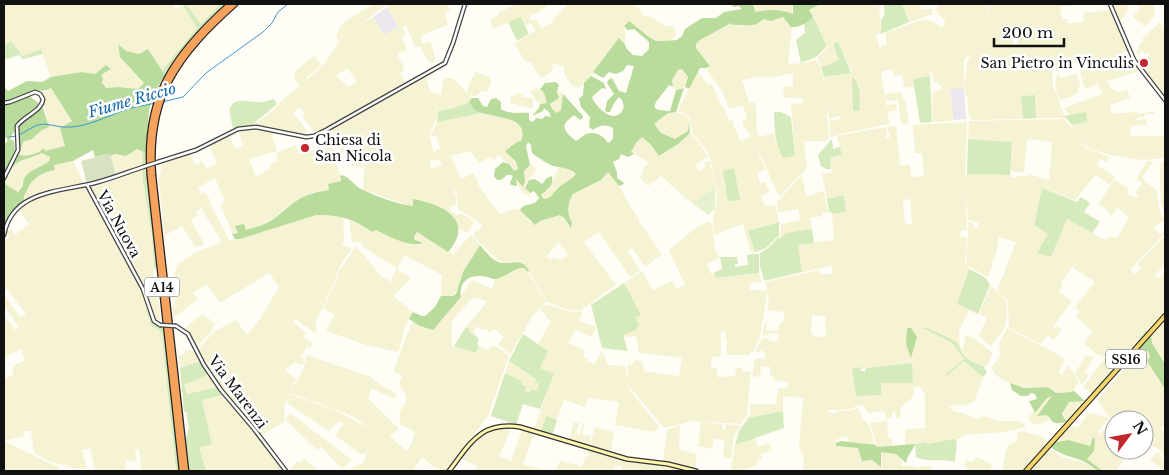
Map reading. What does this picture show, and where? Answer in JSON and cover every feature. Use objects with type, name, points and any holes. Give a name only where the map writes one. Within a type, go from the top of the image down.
[{"type":"highway","name":"A14","points":[[184,471],[151,142],[158,110],[175,67],[206,28],[230,4]]},
{"type":"highway","name":"A14","points":[[206,28],[235,4]]},
{"type":"main road","name":"SS16","points":[[1026,471],[1165,316]]},
{"type":"main road","points":[[449,471],[478,434],[489,428],[503,426],[520,427],[627,459],[668,464],[696,471]]},
{"type":"street","name":"Via Nuova","points":[[4,235],[6,226],[13,213],[29,199],[48,192],[86,185],[196,150],[238,129],[256,127],[306,137],[314,136],[326,130],[445,63],[466,4]]},
{"type":"street","points":[[1110,4],[1134,60],[1165,100]]},
{"type":"street","points":[[4,103],[36,92],[42,96],[43,100],[40,107],[19,123],[17,131],[18,147],[4,178]]},
{"type":"street","name":"Via Nuova","points":[[86,185],[143,289],[154,321],[160,325],[176,326]]},
{"type":"street","name":"Via Marenzi","points":[[176,326],[188,334],[220,390],[254,429],[286,471]]},
{"type":"shaded area","points":[[4,4],[173,4],[176,8],[183,5],[197,28],[162,70],[148,49],[139,54],[126,51],[118,45],[120,57],[144,83],[138,89],[106,88],[102,83],[101,75],[111,70],[106,65],[95,74],[81,72],[51,77],[41,49],[24,56],[11,41],[4,45]]},
{"type":"shaded area","points":[[186,4],[221,4],[201,25]]},
{"type":"shaded area","points":[[374,4],[388,4],[359,25],[373,17],[385,35],[399,27],[387,7],[390,4],[447,4],[450,10],[445,12],[448,25],[420,37],[423,44],[430,42],[432,45],[436,61],[431,64],[430,61],[428,62],[420,46],[415,47],[406,25],[403,27],[406,36],[402,37],[407,50],[397,54],[405,70],[400,73],[406,85],[315,134],[302,116],[305,114],[300,107],[293,113],[306,129],[307,135],[252,126],[274,110],[283,99],[300,86],[294,79],[295,71],[314,56],[321,65],[304,82],[324,64],[339,42],[336,37],[339,28],[347,20]],"holes":[[[347,68],[357,81],[349,87],[336,76]]]},
{"type":"shaded area","points":[[514,4],[549,4],[539,12],[529,16],[531,21],[536,19],[541,28],[553,23],[553,19],[568,4],[632,4],[638,7],[643,15],[651,17],[665,26],[673,26],[676,32],[675,36],[669,41],[656,41],[634,27],[629,21],[627,22],[624,26],[626,40],[624,43],[619,39],[588,80],[579,88],[570,83],[564,74],[564,67],[553,63],[552,71],[542,78],[530,62],[525,61],[514,44],[535,31],[531,23],[525,25],[521,17],[493,29],[490,19]]},
{"type":"shaded area","points":[[753,4],[792,4],[793,14],[779,10],[763,10],[755,13]]},
{"type":"shaded area","points":[[820,4],[879,4],[881,34],[876,34],[879,47],[887,45],[885,33],[921,20],[923,22],[925,20],[932,21],[940,27],[944,26],[945,21],[935,10],[939,4],[989,4],[984,29],[990,4],[1072,4],[1060,7],[1062,19],[1067,19],[1068,23],[1083,22],[1084,13],[1112,9],[1128,51],[1123,52],[1123,55],[1112,58],[1113,60],[1102,63],[1104,71],[1134,64],[1140,71],[1106,81],[1110,83],[1111,90],[1116,89],[1117,93],[1127,89],[1130,98],[1110,105],[1112,114],[1137,112],[1138,114],[1154,111],[1154,114],[1145,114],[1144,117],[1136,118],[1136,120],[1146,119],[1147,125],[1131,126],[1130,136],[1165,136],[1165,158],[1143,160],[1110,155],[1088,148],[1078,137],[1086,148],[1110,157],[1106,162],[1100,159],[1097,165],[1115,177],[1110,185],[1095,175],[1075,200],[1042,188],[1034,225],[1048,233],[1051,257],[1067,219],[1105,240],[1109,237],[1118,237],[1129,217],[1117,208],[1111,216],[1105,208],[1098,204],[1115,179],[1129,189],[1127,193],[1131,196],[1139,196],[1135,193],[1142,183],[1137,179],[1139,173],[1147,161],[1154,161],[1142,177],[1157,191],[1160,212],[1165,220],[1153,228],[1160,234],[1162,232],[1164,234],[1130,270],[1135,274],[1141,268],[1138,264],[1165,235],[1165,264],[1155,275],[1158,278],[1165,272],[1165,313],[1148,332],[1146,331],[1130,351],[1109,368],[1111,370],[1091,393],[1083,387],[1106,357],[1096,354],[1084,343],[1092,332],[1076,316],[1079,311],[1075,307],[1095,282],[1072,267],[1061,283],[1063,285],[1059,291],[1072,301],[1053,327],[1056,328],[1057,326],[1062,329],[1054,340],[1047,335],[1041,344],[1009,328],[1008,301],[997,291],[1016,242],[999,237],[997,242],[999,243],[988,277],[968,266],[966,260],[968,222],[973,223],[974,227],[978,228],[979,223],[968,220],[965,186],[967,230],[961,231],[960,236],[967,238],[965,262],[969,269],[957,304],[970,309],[959,331],[960,347],[946,336],[924,327],[954,345],[964,359],[946,374],[947,376],[964,361],[983,377],[974,402],[965,406],[954,405],[949,407],[953,411],[964,413],[977,419],[984,416],[999,421],[1019,421],[1027,427],[1003,432],[966,435],[956,440],[926,445],[926,442],[905,445],[905,429],[925,428],[925,395],[920,387],[914,387],[912,398],[901,407],[900,418],[896,418],[895,411],[892,412],[892,418],[886,419],[885,411],[868,413],[865,407],[859,405],[848,410],[827,410],[834,414],[837,411],[848,411],[858,408],[863,420],[868,423],[875,445],[849,442],[849,438],[844,437],[836,440],[836,446],[859,448],[861,460],[872,460],[881,467],[880,451],[894,453],[901,458],[902,466],[932,467],[931,471],[895,471],[892,468],[892,471],[803,471],[804,460],[799,446],[803,398],[783,396],[783,411],[748,418],[750,404],[776,404],[778,389],[788,387],[788,382],[773,380],[773,376],[770,376],[770,367],[761,366],[760,377],[752,376],[755,358],[765,359],[763,350],[760,352],[755,351],[762,338],[768,338],[768,340],[776,342],[778,340],[778,334],[769,333],[768,336],[762,335],[765,322],[767,322],[766,330],[778,331],[780,324],[784,321],[784,312],[767,310],[769,300],[765,282],[819,270],[820,274],[832,274],[832,266],[802,272],[798,245],[834,240],[832,214],[846,212],[844,195],[827,199],[822,174],[832,172],[830,157],[842,155],[837,136],[886,127],[886,139],[890,137],[887,126],[896,126],[900,165],[910,165],[911,177],[924,176],[922,153],[915,153],[913,125],[967,122],[965,181],[967,174],[1010,175],[1015,178],[1016,176],[1028,176],[1028,174],[1049,180],[1052,142],[1027,139],[1024,173],[1010,171],[1012,142],[968,139],[969,121],[1064,119],[1074,130],[1072,125],[1087,122],[1085,112],[1070,115],[1064,108],[1103,94],[1098,84],[1085,89],[1077,62],[1073,62],[1072,66],[1056,71],[1052,53],[1053,85],[1065,118],[1036,118],[1035,95],[1021,96],[1023,119],[972,120],[969,116],[967,97],[964,90],[967,62],[971,54],[963,62],[964,88],[950,89],[953,121],[933,122],[932,94],[942,89],[942,86],[934,82],[932,73],[930,72],[930,76],[913,79],[914,88],[904,87],[902,75],[894,76],[892,69],[881,72],[887,109],[887,105],[896,104],[897,107],[897,110],[887,112],[890,124],[837,135],[831,138],[829,121],[840,119],[840,116],[829,119],[826,104],[829,138],[825,141],[804,141],[807,168],[779,197],[753,139],[765,170],[757,173],[760,183],[765,182],[770,192],[761,196],[765,206],[775,205],[779,222],[748,231],[755,252],[751,253],[743,224],[714,235],[713,220],[717,199],[711,161],[707,151],[692,133],[689,117],[678,111],[698,71],[708,85],[712,84],[729,121],[732,120],[740,141],[751,137],[742,121],[747,119],[743,105],[729,109],[722,91],[706,69],[711,66],[696,48],[696,44],[706,36],[731,23],[732,25],[745,26],[763,19],[771,21],[783,17],[792,27],[788,64],[817,60],[816,62],[818,62],[824,79],[824,77],[851,73],[852,68],[850,69],[838,41],[843,38],[832,44],[840,60],[821,68],[818,57],[828,47],[809,10]],"holes":[[[1009,27],[1024,27],[1025,37],[1018,38],[1017,46],[1014,46],[1013,40],[1006,39]],[[793,73],[793,86],[783,87],[784,98],[803,98],[802,104],[791,103],[795,156],[776,142],[774,133],[759,137],[756,127],[756,108],[754,102],[749,103],[742,80],[760,77],[768,78]],[[910,199],[912,224],[905,224],[903,200]],[[812,315],[825,316],[826,336],[815,337],[811,333]],[[907,328],[917,337],[911,357],[906,343]],[[911,363],[913,383],[881,383],[852,368],[860,367],[861,369]]]},
{"type":"shaded area","points":[[902,4],[924,4],[920,5],[922,10],[932,9],[933,14],[909,22]]},
{"type":"shaded area","points":[[1113,4],[1132,4],[1130,7],[1129,5],[1127,6],[1128,10],[1120,22]]},
{"type":"shaded area","points":[[1137,4],[1155,4],[1153,12],[1156,14],[1145,27],[1133,17],[1140,8]]},
{"type":"shaded area","points":[[387,7],[399,27],[385,35],[373,17]]},
{"type":"shaded area","points":[[1160,22],[1165,30],[1165,97],[1143,69],[1150,64],[1146,58],[1150,55],[1148,52],[1145,55],[1142,51],[1138,55],[1136,52],[1140,48],[1138,46],[1144,40],[1142,39]]},
{"type":"shaded area","points":[[682,69],[688,77],[687,81],[685,87],[676,90],[673,87],[672,81],[675,73]]},
{"type":"shaded area","points":[[476,72],[490,77],[491,84],[486,92],[482,91],[475,97],[471,95],[472,98],[469,102],[454,108],[438,111],[438,104],[437,117],[429,135],[433,150],[439,160],[430,161],[430,169],[442,165],[434,151],[440,149],[436,136],[430,136],[437,122],[482,113],[508,119],[520,126],[523,134],[521,141],[505,151],[517,164],[518,171],[514,171],[500,155],[493,160],[490,157],[479,163],[470,151],[451,156],[461,179],[473,173],[479,182],[477,183],[500,215],[518,209],[525,214],[530,222],[536,225],[540,221],[560,215],[570,227],[572,222],[568,215],[569,204],[573,194],[601,180],[608,172],[617,182],[639,218],[638,220],[662,254],[645,267],[632,248],[628,252],[640,270],[630,277],[599,232],[584,242],[616,285],[581,310],[569,310],[547,302],[528,270],[515,261],[504,263],[499,261],[475,238],[474,234],[482,227],[481,224],[458,209],[457,194],[451,185],[456,196],[456,204],[450,207],[450,210],[456,215],[460,213],[474,221],[470,230],[466,233],[457,226],[454,217],[413,199],[414,206],[363,190],[364,167],[351,166],[352,154],[341,152],[341,145],[335,144],[332,128],[427,76],[427,83],[431,92],[440,94],[440,99],[444,78],[453,78],[467,93],[469,83]],"holes":[[[558,243],[568,254],[561,260],[554,257],[550,260],[547,256]]]},
{"type":"shaded area","points":[[1058,74],[1061,78],[1077,74],[1080,85],[1078,92],[1071,97],[1060,100],[1055,81]]},
{"type":"shaded area","points":[[98,87],[97,97],[84,100],[80,89]]},
{"type":"shaded area","points":[[51,88],[73,121],[62,137],[66,146],[45,151],[44,148],[33,155],[19,156],[23,142],[37,136],[47,121],[45,108],[42,105],[45,102],[42,92]]},
{"type":"shaded area","points":[[537,88],[544,93],[547,103],[541,104],[536,101],[530,91]]},
{"type":"shaded area","points":[[950,88],[964,88],[966,119],[953,120]]},
{"type":"shaded area","points":[[558,90],[563,94],[564,100],[562,110],[559,113],[550,107],[559,98]]},
{"type":"shaded area","points":[[899,92],[902,94],[903,100],[905,99],[909,123],[901,124],[898,100],[886,101],[885,94]]},
{"type":"shaded area","points":[[520,93],[524,94],[521,97],[533,98],[533,109],[511,103],[510,97]]},
{"type":"shaded area","points":[[673,112],[686,115],[689,121],[688,131],[675,139],[661,133],[654,124],[668,113]]},
{"type":"shaded area","points":[[250,127],[277,131],[278,133],[272,136],[277,151],[249,159],[256,177],[269,169],[272,163],[278,161],[276,153],[296,145],[299,154],[332,145],[341,181],[329,190],[313,192],[260,225],[246,230],[236,227],[238,233],[233,234],[220,205],[225,202],[215,178],[198,188],[201,194],[205,192],[211,202],[229,240],[240,239],[316,214],[327,214],[343,218],[343,246],[350,247],[351,250],[341,264],[328,297],[326,295],[325,297],[328,299],[316,320],[317,335],[296,319],[293,322],[306,333],[303,337],[313,344],[310,348],[307,347],[301,357],[304,358],[303,365],[295,362],[285,370],[296,379],[284,407],[285,421],[261,436],[222,388],[198,349],[215,331],[236,320],[247,335],[259,320],[279,287],[269,273],[220,303],[207,284],[193,293],[198,299],[174,318],[172,306],[175,304],[174,277],[177,265],[194,253],[222,242],[201,208],[196,212],[198,215],[191,221],[205,245],[195,247],[182,226],[164,236],[159,180],[162,164],[190,154],[195,165],[202,161],[207,169],[217,163],[209,145],[229,134],[235,149],[243,146],[238,129]]},
{"type":"shaded area","points":[[690,133],[708,157],[695,166],[700,171],[706,166],[704,163],[709,161],[714,180],[709,184],[714,182],[715,187],[692,203],[683,196],[685,193],[682,195],[661,176],[648,186],[640,178],[643,168],[649,163],[631,152],[642,137],[660,156]]},
{"type":"shaded area","points":[[137,149],[142,151],[143,181],[152,237],[154,268],[153,278],[144,285],[137,273],[134,274],[143,295],[148,292],[148,287],[153,282],[158,297],[161,319],[157,321],[153,311],[146,311],[148,320],[160,331],[162,336],[176,471],[141,471],[139,449],[135,450],[137,461],[125,461],[126,471],[95,470],[90,448],[82,450],[87,469],[74,468],[49,461],[34,453],[31,431],[24,431],[24,436],[8,440],[4,439],[4,378],[13,375],[13,366],[25,360],[21,349],[4,357],[4,315],[15,330],[19,327],[4,306],[4,295],[20,317],[26,314],[7,289],[4,289],[5,240],[9,237],[6,232],[11,229],[15,235],[29,224],[18,209],[28,201],[44,195],[83,187],[87,190],[104,220],[107,218],[90,187],[117,178],[110,156],[115,154],[126,156]]},
{"type":"shaded area","points":[[42,153],[50,157],[49,161],[26,175],[22,182],[23,186],[18,192],[5,184],[15,163]]},
{"type":"shaded area","points":[[1165,160],[1165,214],[1161,203],[1160,164]]},
{"type":"shaded area","points":[[73,161],[84,184],[44,192],[31,196],[24,201],[23,197],[31,180],[46,171],[55,170],[54,165]]},
{"type":"shaded area","points":[[530,163],[537,170],[526,183],[525,188],[530,193],[529,196],[523,193],[515,180],[523,186],[525,182],[524,171],[529,167]]},
{"type":"shaded area","points":[[559,167],[565,167],[576,174],[569,182],[556,189],[550,198],[545,199],[541,195],[549,190]]},
{"type":"shaded area","points":[[802,175],[806,196],[824,191],[828,213],[822,213],[822,216],[810,218],[812,229],[786,233],[779,240],[777,238],[781,233],[781,224],[801,220],[798,209],[778,213],[777,202]]},
{"type":"shaded area","points":[[349,220],[364,226],[371,232],[376,230],[408,243],[421,245],[414,237],[417,232],[454,255],[471,235],[480,245],[463,272],[458,288],[453,296],[441,296],[442,275],[404,255],[397,269],[411,278],[394,296],[388,292],[413,312],[404,329],[398,352],[369,346],[326,331],[335,315],[324,309],[340,270],[356,246],[382,277],[390,281],[389,286],[396,268],[362,246],[364,244],[352,242]]},
{"type":"shaded area","points":[[709,221],[712,224],[715,250],[720,257],[707,264],[711,274],[715,272],[715,278],[759,273],[762,282],[750,283],[750,290],[766,290],[767,294],[760,337],[753,352],[749,355],[728,355],[726,352],[726,332],[721,331],[721,356],[712,357],[711,368],[717,368],[717,377],[735,376],[736,368],[742,368],[743,372],[751,371],[747,415],[741,424],[693,421],[664,428],[628,385],[628,364],[631,365],[635,360],[640,361],[644,366],[644,371],[679,376],[682,358],[639,353],[636,336],[624,337],[623,335],[637,328],[634,318],[640,315],[624,283],[642,271],[653,290],[672,281],[677,289],[685,285],[669,250],[694,229]]},
{"type":"shaded area","points":[[524,268],[528,272],[546,302],[533,315],[510,355],[498,344],[504,337],[494,329],[490,333],[485,328],[482,330],[477,326],[473,332],[478,338],[468,331],[469,329],[466,327],[487,302],[478,298],[470,300],[452,321],[451,345],[477,353],[479,346],[489,350],[492,345],[498,347],[509,356],[488,416],[447,471],[431,465],[422,457],[413,471],[349,471],[355,466],[362,464],[368,450],[364,454],[360,454],[335,435],[344,424],[342,422],[338,422],[329,431],[287,403],[290,394],[340,412],[368,428],[356,418],[345,413],[290,393],[303,370],[307,355],[371,377],[397,395],[395,399],[372,388],[368,398],[399,429],[390,436],[406,451],[409,449],[415,433],[411,429],[400,425],[400,411],[406,403],[406,396],[399,382],[403,376],[393,371],[411,325],[414,321],[417,324],[439,323],[472,280],[492,289],[495,279]]},
{"type":"shaded area","points":[[991,286],[1007,302],[1007,307],[1006,325],[990,346],[979,336],[987,318],[979,314]]},
{"type":"shaded area","points":[[548,305],[572,312],[583,311],[579,321],[596,327],[592,337],[575,330],[568,343],[585,350],[583,357],[588,359],[588,362],[595,364],[602,350],[608,365],[626,366],[629,389],[660,428],[654,432],[615,425],[619,402],[588,398],[585,407],[564,400],[557,420],[546,416],[541,432],[534,430],[553,374],[540,368],[548,351],[538,344],[551,321],[540,310],[543,306]]},
{"type":"shaded area","points":[[202,314],[215,323],[213,330],[197,346],[185,328]]},
{"type":"shaded area","points":[[1165,320],[1165,364],[1152,343],[1151,335]]},
{"type":"shaded area","points":[[1007,328],[1061,356],[1065,360],[1058,373],[1062,375],[1068,365],[1079,382],[1072,392],[1056,393],[1048,387],[1018,387],[1001,379],[994,373],[992,367],[1000,356],[999,343]]},
{"type":"shaded area","points":[[965,335],[975,339],[993,353],[987,366],[978,366],[961,351],[965,342]]},
{"type":"shaded area","points":[[191,350],[196,353],[201,361],[180,368],[178,356],[185,354],[185,351]]},
{"type":"shaded area","points":[[1148,351],[1150,357],[1147,361],[1165,389],[1165,425],[1161,428],[1165,435],[1165,458],[1160,450],[1154,447],[1154,410],[1104,410],[1097,400],[1131,362]]},
{"type":"shaded area","points":[[1086,356],[1094,357],[1085,372],[1089,375],[1082,385],[1075,373]]},
{"type":"shaded area","points":[[509,361],[537,379],[539,384],[536,391],[529,394],[524,391],[522,381],[505,373]]},
{"type":"shaded area","points":[[209,374],[218,387],[187,395],[184,385]]},
{"type":"shaded area","points":[[223,395],[250,426],[284,471],[206,471],[199,446],[211,445],[202,400]]},
{"type":"shaded area","points":[[1053,396],[1046,414],[1051,418],[1041,424],[1031,422],[1028,418],[1034,411],[1035,413],[1047,398]]},
{"type":"shaded area","points":[[1076,400],[1086,402],[1068,422],[1063,416],[1065,407],[1069,402]]},
{"type":"shaded area","points":[[290,413],[352,460],[342,469],[321,447],[317,450],[286,420]]},
{"type":"shaded area","points":[[1092,413],[1104,417],[1104,424],[1098,432],[1100,434],[1104,429],[1104,460],[1124,460],[1116,471],[1103,471],[1087,459],[1094,449],[1092,441],[1090,446],[1068,440],[1056,441],[1071,425],[1078,428],[1087,415]]},
{"type":"shaded area","points":[[887,421],[888,437],[892,438],[892,446],[877,447],[870,423]]},
{"type":"shaded area","points":[[574,422],[579,423],[576,433],[580,435],[583,423],[585,424],[582,434],[591,436],[590,442],[586,445],[569,440]]},
{"type":"shaded area","points":[[701,422],[723,424],[722,429],[725,430],[726,424],[741,426],[734,435],[731,459],[723,457],[724,440],[714,439],[712,449],[698,446]]},
{"type":"shaded area","points":[[680,425],[679,450],[697,454],[695,469],[663,461],[667,430]]},
{"type":"shaded area","points":[[595,427],[614,432],[611,453],[590,446]]},
{"type":"shaded area","points":[[511,429],[499,456],[511,461],[522,430],[534,434],[523,464],[547,471],[474,471],[477,466],[462,459],[476,440],[490,430]]},
{"type":"shaded area","points":[[1021,431],[1041,436],[1050,443],[1024,471],[1002,470],[1006,451],[1009,445],[1017,441],[1017,433]]},
{"type":"shaded area","points":[[755,438],[758,447],[769,443],[772,450],[761,454],[762,459],[756,461],[758,465],[741,471],[730,471],[735,445]]},
{"type":"shaded area","points":[[4,441],[58,466],[59,471],[4,471]]},
{"type":"shaded area","points":[[589,449],[634,463],[657,465],[681,471],[622,471],[623,467],[616,465],[612,471],[555,471],[560,461],[582,466],[586,456],[589,457],[590,455],[587,454]]},
{"type":"shaded area","points":[[1049,449],[1062,457],[1085,463],[1097,471],[1029,471]]},
{"type":"shaded area","points":[[1158,451],[1165,461],[1165,471],[1150,460],[1154,460],[1154,456]]},
{"type":"shaded area","points":[[978,457],[992,465],[991,471],[970,471],[964,464],[966,460],[971,462]]},
{"type":"shaded area","points":[[304,459],[319,471],[289,471],[297,461],[298,463]]},
{"type":"green space","points":[[184,4],[186,4],[201,24],[221,4],[227,4],[195,34],[165,75],[162,70],[197,28]]},
{"type":"green space","points":[[730,4],[753,4],[755,12],[774,10],[793,14],[793,4],[820,4],[809,10],[813,17],[800,26],[791,27],[783,17],[771,21],[763,19],[752,25],[732,25],[731,23],[700,40],[696,44],[696,48],[710,66],[700,68],[689,89],[685,87],[688,77],[682,69],[678,70],[672,80],[673,87],[669,85],[654,107],[658,110],[670,111],[676,90],[684,88],[676,112],[668,113],[654,124],[661,133],[675,139],[688,131],[689,121],[690,133],[678,144],[659,156],[642,137],[631,152],[634,154],[628,157],[621,154],[619,159],[613,162],[617,178],[624,184],[619,186],[608,172],[601,180],[573,194],[568,208],[572,222],[571,228],[560,215],[540,221],[535,225],[520,210],[523,206],[535,203],[539,198],[534,191],[530,193],[525,188],[529,180],[535,179],[542,184],[547,178],[552,176],[551,185],[541,195],[544,199],[550,197],[559,187],[576,174],[568,169],[553,166],[532,153],[531,145],[528,142],[526,146],[530,165],[524,171],[525,182],[523,187],[516,179],[517,186],[511,185],[513,176],[511,175],[497,180],[494,176],[495,169],[503,162],[509,164],[514,171],[518,169],[516,162],[505,151],[521,141],[522,133],[520,126],[507,119],[476,110],[469,102],[472,98],[478,98],[483,106],[487,107],[491,99],[496,98],[501,102],[501,109],[504,111],[529,113],[529,120],[533,122],[536,118],[551,117],[544,108],[543,111],[532,116],[540,104],[547,103],[544,93],[540,89],[545,83],[556,82],[559,85],[557,91],[559,98],[550,104],[552,109],[557,113],[561,110],[563,94],[583,116],[580,120],[574,115],[565,124],[565,129],[568,133],[576,141],[586,134],[596,133],[608,143],[613,138],[613,128],[603,126],[593,130],[589,127],[590,117],[581,107],[579,99],[583,95],[584,83],[591,76],[604,83],[606,89],[602,88],[592,97],[596,104],[611,116],[620,114],[624,107],[619,97],[610,112],[605,111],[607,101],[614,94],[607,83],[612,78],[619,91],[626,93],[634,66],[627,65],[623,71],[616,74],[609,72],[603,78],[593,72],[619,38],[633,55],[642,56],[649,49],[649,42],[634,29],[627,30],[624,26],[629,21],[656,41],[677,40],[682,36],[685,29],[702,18],[716,18],[724,12],[742,9],[739,6],[734,7]]},
{"type":"green space","points":[[883,4],[902,4],[909,22],[881,34],[881,20],[885,13]]},
{"type":"green space","points":[[521,17],[529,34],[517,41],[508,22]]},
{"type":"green space","points":[[813,17],[827,46],[816,57],[801,63],[796,40],[805,33],[804,23]]},
{"type":"green space","points":[[11,41],[23,56],[41,49],[43,54],[23,59],[19,55],[4,60],[4,45]]},
{"type":"green space","points":[[838,41],[851,73],[824,77],[821,68],[839,60],[833,44]]},
{"type":"green space","points":[[118,44],[126,51],[139,54],[148,49],[165,75],[155,92],[148,117],[146,153],[137,149],[126,156],[115,154],[110,156],[107,154],[95,157],[93,150],[73,161],[54,165],[55,170],[42,174],[32,182],[24,196],[24,201],[14,211],[10,212],[5,224],[4,180],[19,149],[18,127],[42,105],[49,127],[42,130],[32,139],[23,142],[19,155],[22,156],[35,153],[44,148],[45,151],[65,146],[60,128],[72,121],[51,88],[28,93],[4,102],[4,87],[8,91],[27,81],[42,82],[51,77],[81,72],[95,74],[106,65],[111,69],[101,75],[102,83],[106,88],[138,89],[144,83],[120,57]],"holes":[[[42,153],[50,157],[49,161],[25,177],[23,186],[18,192],[5,184],[11,169],[18,162]]]},
{"type":"green space","points":[[930,76],[932,122],[920,123],[913,79]]},
{"type":"green space","points":[[852,77],[859,88],[860,96],[860,110],[853,111]]},
{"type":"green space","points":[[28,95],[40,104],[21,121],[10,139],[14,141],[15,150],[4,175],[4,145],[8,140],[4,136],[4,105]]},
{"type":"green space","points":[[1035,95],[1036,118],[1023,119],[1021,96]]},
{"type":"green space","points":[[273,99],[277,103],[276,105],[252,125],[233,128],[229,110],[234,103],[237,101],[265,102]]},
{"type":"green space","points":[[469,102],[482,113],[437,122],[438,111],[454,108]]},
{"type":"green space","points":[[774,112],[781,112],[791,117],[795,156],[783,158],[778,146]]},
{"type":"green space","points":[[1086,112],[1087,122],[1072,125],[1064,116]]},
{"type":"green space","points":[[832,139],[833,149],[840,147],[842,155],[830,157],[831,169],[826,169],[821,166],[818,155]]},
{"type":"green space","points":[[968,139],[1012,142],[1010,175],[967,174]]},
{"type":"green space","points":[[142,151],[146,153],[149,196],[161,292],[159,292],[157,269],[154,268],[152,237],[143,181]]},
{"type":"green space","points":[[110,154],[116,175],[87,184],[81,161]]},
{"type":"green space","points":[[734,168],[740,200],[728,201],[723,171]]},
{"type":"green space","points":[[340,175],[347,177],[360,188],[388,200],[413,206],[413,199],[424,201],[444,210],[452,215],[457,222],[456,241],[448,252],[417,232],[414,237],[415,240],[423,243],[412,244],[399,241],[376,230],[372,232],[366,227],[346,218],[323,215],[316,215],[240,239],[235,239],[232,234],[238,233],[235,226],[244,224],[246,230],[261,225],[275,218],[299,199],[329,190],[328,184],[341,181]]},
{"type":"green space","points":[[715,187],[715,209],[708,215],[692,203]]},
{"type":"green space","points":[[1042,188],[1077,202],[1081,197],[1090,203],[1084,212],[1100,222],[1092,233],[1067,219],[1051,257],[1037,253],[1048,234],[1034,225]]},
{"type":"green space","points":[[844,195],[846,212],[832,214],[829,212],[827,199]]},
{"type":"green space","points":[[779,222],[779,235],[766,248],[755,252],[748,231]]},
{"type":"green space","points":[[812,229],[814,243],[798,245],[802,272],[764,281],[760,266],[760,253],[786,233]]},
{"type":"green space","points":[[480,245],[495,261],[523,264],[529,271],[520,268],[497,279],[476,276],[467,279],[462,286],[461,297],[433,330],[420,326],[409,319],[413,312],[425,316],[435,307],[441,296],[453,296],[456,294],[463,272]]},
{"type":"green space","points":[[759,254],[759,273],[715,278],[715,272],[722,269],[720,257],[737,257],[738,264],[735,264],[735,267],[748,265],[747,255]]},
{"type":"green space","points":[[969,269],[986,278],[990,285],[978,314],[957,304]]},
{"type":"green space","points":[[624,283],[641,315],[635,318],[639,325],[636,330],[623,335],[628,351],[602,348],[591,305]]},
{"type":"green space","points":[[150,310],[154,323],[165,327],[180,471],[176,471],[162,336],[160,331],[151,325],[146,311]]},
{"type":"green space","points":[[466,327],[470,329],[468,331],[479,339],[476,353],[454,346]]},
{"type":"green space","points":[[926,327],[954,341],[961,351],[974,363],[983,366],[987,372],[983,377],[964,361],[947,376],[946,374],[964,359],[954,345],[923,328]]},
{"type":"green space","points":[[907,328],[911,328],[917,337],[911,358],[906,344]]},
{"type":"green space","points":[[1146,330],[1148,332],[1093,394],[1091,393],[1118,363],[1116,361],[1130,351]]},
{"type":"green space","points":[[523,334],[548,351],[540,368],[554,374],[540,409],[523,404],[516,425],[491,416],[505,373],[522,381],[522,385],[526,386],[525,391],[529,393],[531,389],[536,391],[539,384],[535,382],[536,379],[509,361]]},
{"type":"green space","points":[[1151,335],[1152,343],[1165,364],[1165,389],[1147,361],[1150,357],[1148,351],[1138,357],[1139,349]]},
{"type":"green space","points":[[201,361],[209,374],[184,385],[187,394],[218,387],[223,395],[202,400],[212,445],[199,447],[206,471],[188,471],[185,443],[189,428],[186,412],[184,412],[180,368]]},
{"type":"green space","points":[[912,363],[913,383],[881,383],[881,395],[856,396],[852,368],[860,367],[861,371],[866,371],[866,368]]},
{"type":"green space","points":[[1010,383],[1024,388],[1048,387],[1056,393],[1072,392],[1073,390],[1085,401],[1069,402],[1062,414],[1068,422],[1055,423],[1048,416],[1037,416],[1052,396],[1047,398],[1035,413],[1029,401],[1037,399],[1035,394],[1031,393],[1028,396],[1021,396],[1012,390]]},
{"type":"green space","points":[[783,411],[784,428],[735,445],[739,431],[748,418]]},
{"type":"green space","points":[[546,416],[557,420],[552,436],[541,432]]},
{"type":"green space","points":[[1093,437],[1095,439],[1094,451],[1087,459],[1103,471],[1051,447],[1056,441],[1068,440],[1090,446]]},
{"type":"green space","points":[[954,439],[957,442],[955,462],[925,460],[916,457],[915,444],[926,442],[927,444]]},
{"type":"green space","points":[[841,441],[876,445],[877,447],[915,444],[906,463],[896,454],[881,452],[881,467],[872,460],[862,461],[858,448],[836,446],[836,443]]},
{"type":"waterway","name":"Fiume Riccio","points":[[162,102],[183,97],[206,73],[263,32],[272,23],[278,12],[288,4]]},
{"type":"waterway","name":"Fiume Riccio","points":[[9,137],[19,135],[35,126],[44,124],[64,127],[84,125],[139,106],[156,103]]},
{"type":"place","name":"San Pietro in Vinculis","points":[[1144,63]]},
{"type":"place","name":"Chiesa di San Nicola","points":[[305,148]]}]
